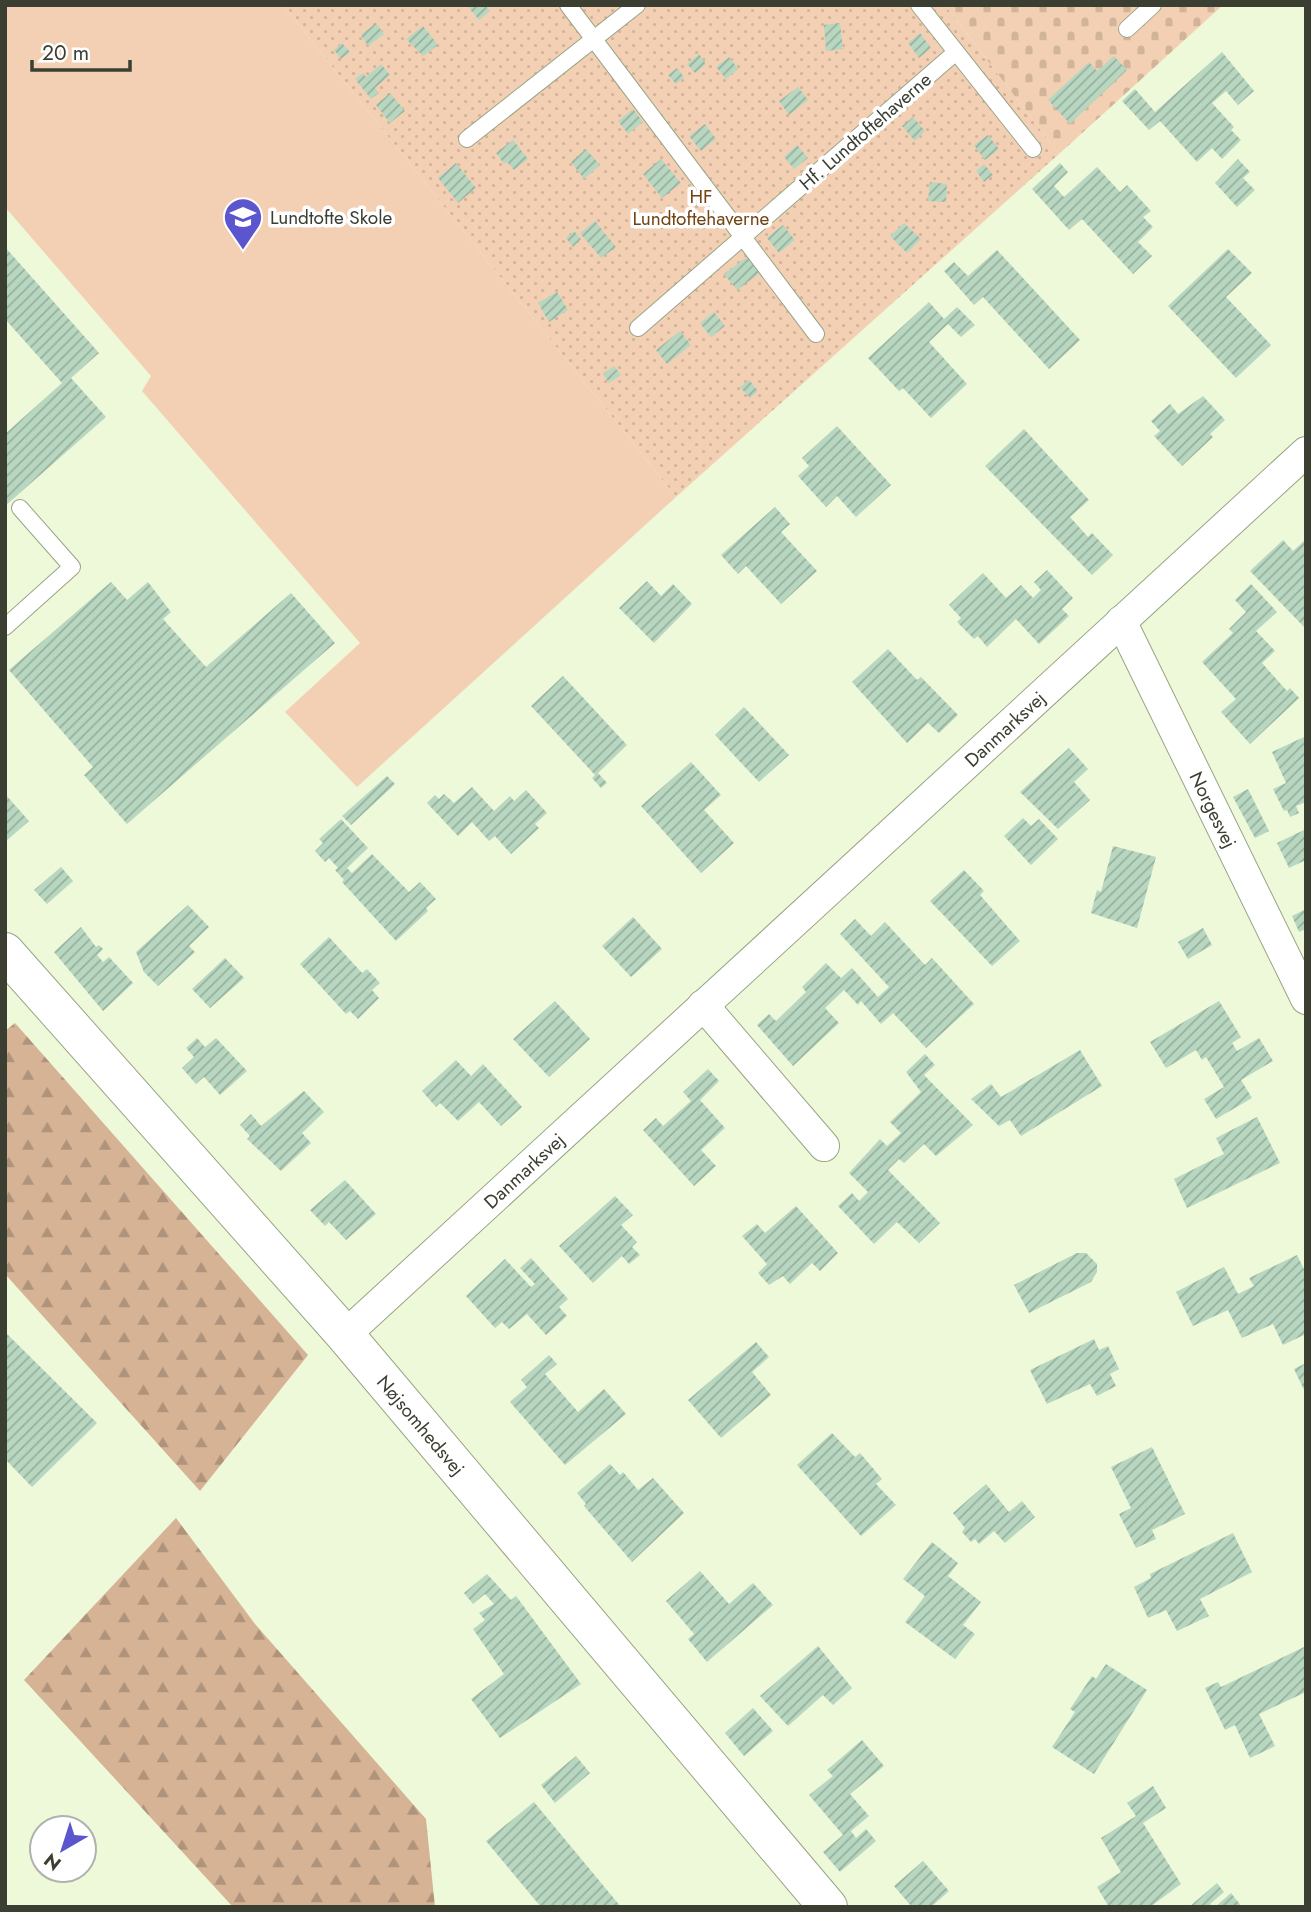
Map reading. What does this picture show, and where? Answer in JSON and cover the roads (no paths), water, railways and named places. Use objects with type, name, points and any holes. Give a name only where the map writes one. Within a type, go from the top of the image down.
[{"type":"street","name":"Danmarksvej","points":[[345,1335],[1306,452]]},
{"type":"street","name":"Norgesvej","points":[[1121,621],[1306,999]]},
{"type":"street","name":"Nøjsomhedsvej","points":[[5,952],[345,1335],[828,1907]]},
{"type":"street","points":[[703,1005],[824,1146]]},
{"type":"lane","points":[[568,5],[816,334]]},
{"type":"lane","points":[[467,139],[637,5]]},
{"type":"lane","points":[[919,5],[1033,149]]},
{"type":"lane","points":[[1127,29],[1153,5]]},
{"type":"lane","name":"Hf. Lundtoftehaverne","points":[[638,328],[956,52]]},
{"type":"lane","points":[[5,627],[72,567],[19,508]]},
{"type":"place","name":"Lundtofte Skole","points":[[243,251]]},
{"type":"park label","name":"HF Lundtoftehaverne","points":[[701,207]]}]
